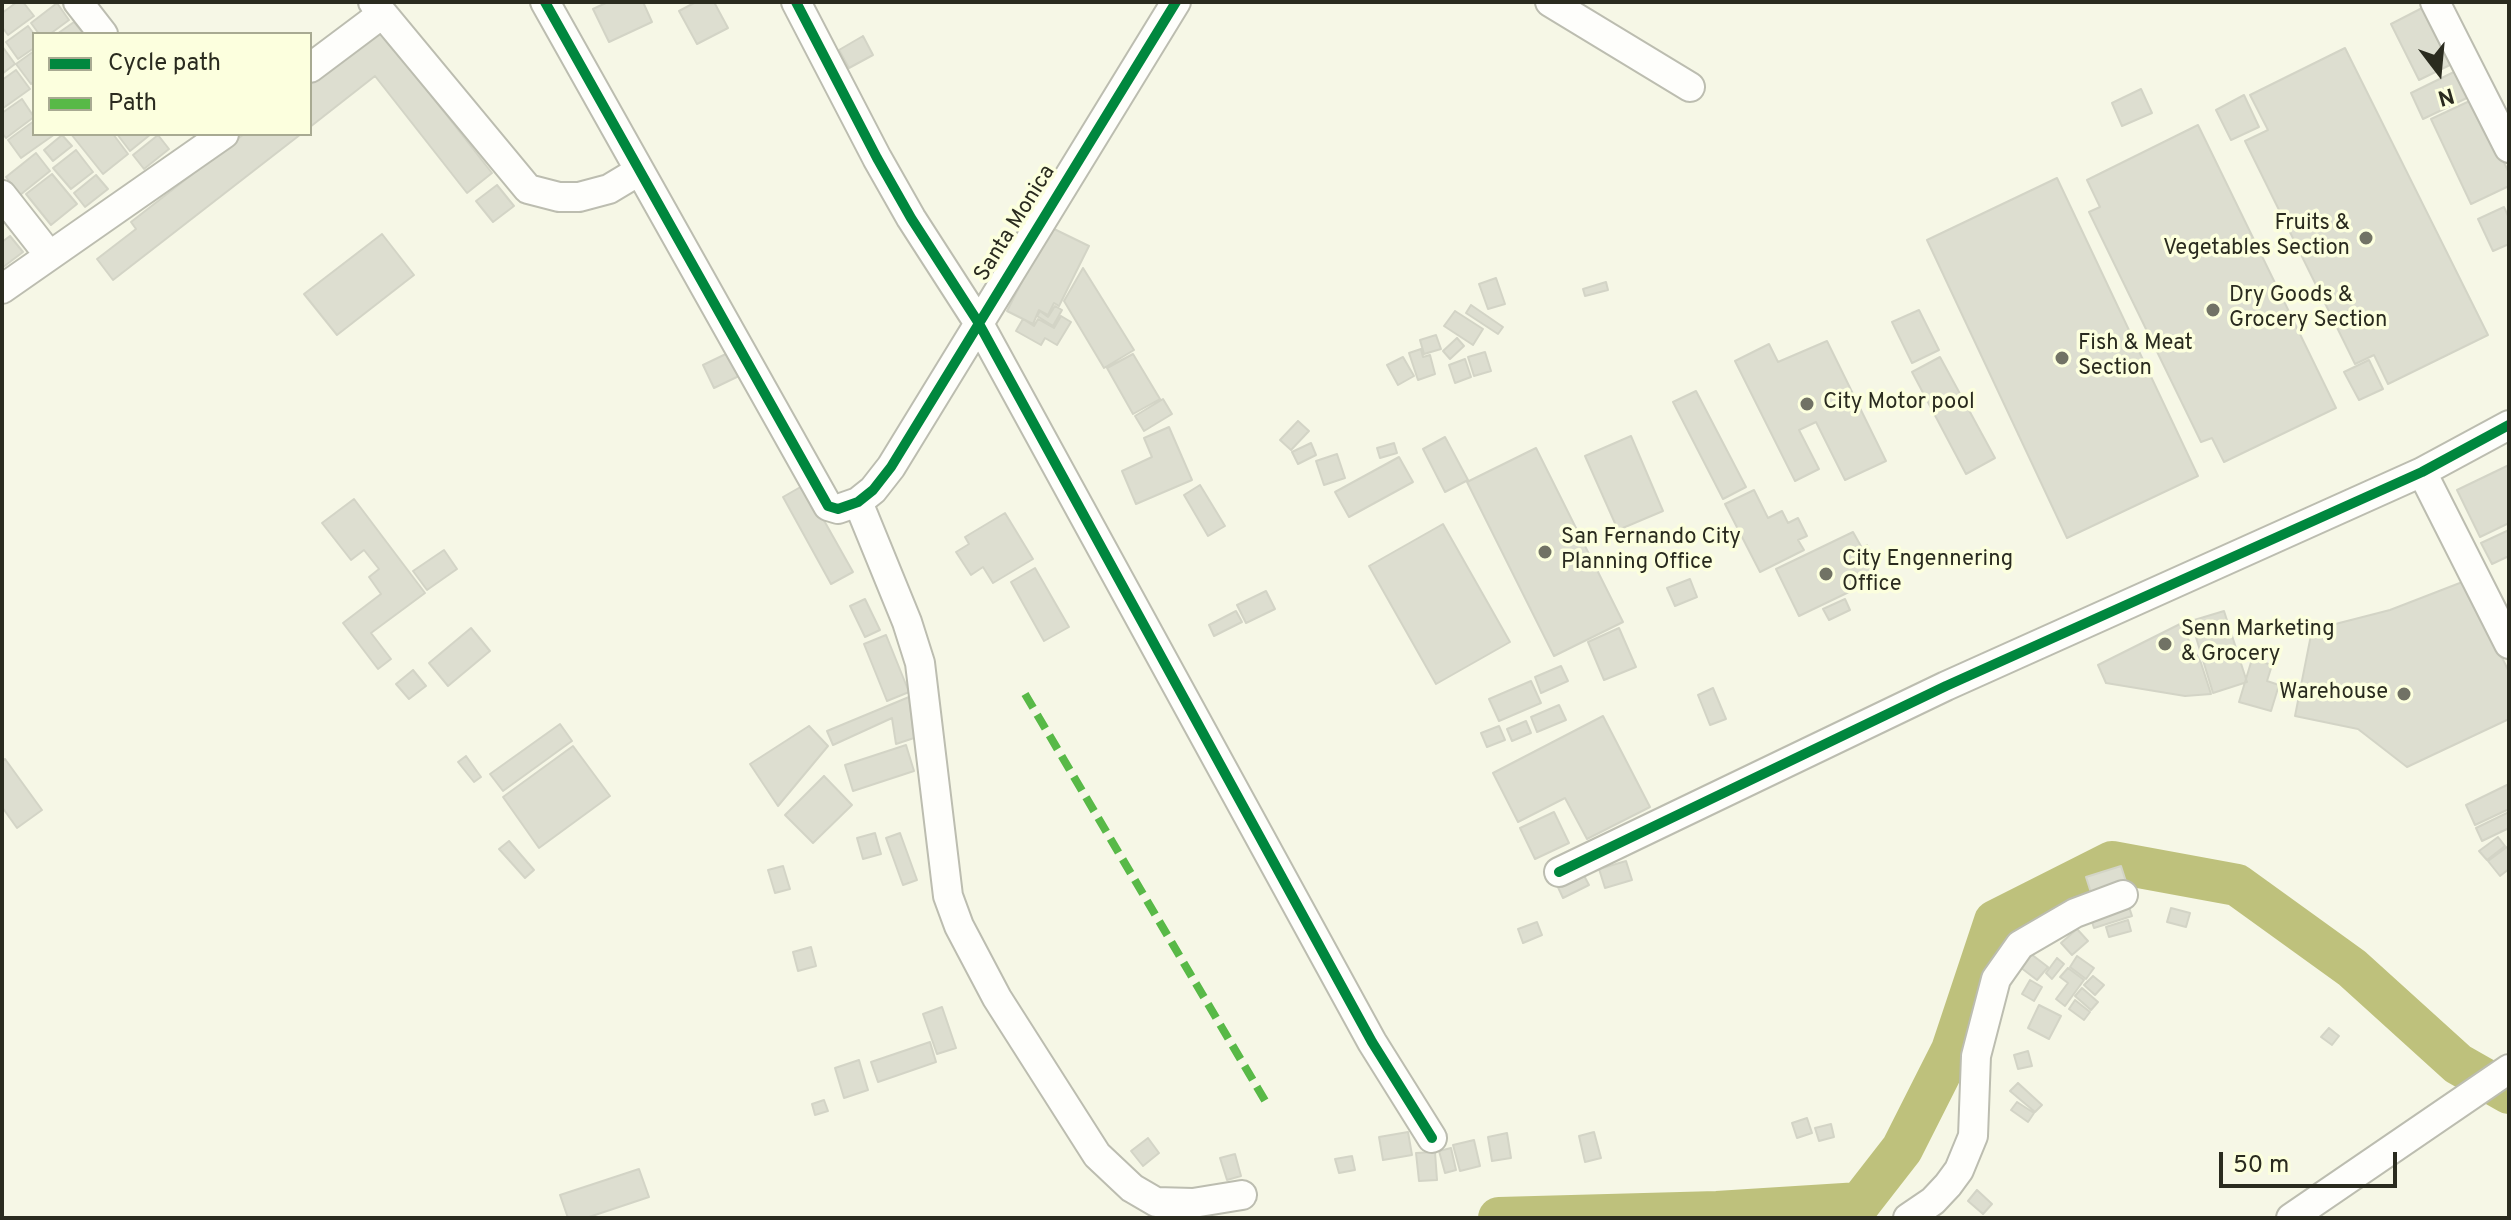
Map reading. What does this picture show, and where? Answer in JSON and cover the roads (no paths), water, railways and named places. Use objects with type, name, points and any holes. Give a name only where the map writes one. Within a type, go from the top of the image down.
[{"type":"street","points":[[78,2],[101,32]]},
{"type":"street","points":[[545,2],[828,506],[845,508],[858,502],[907,622],[920,663],[948,896],[959,926],[997,998],[1097,1155],[1132,1188],[1156,1202],[1193,1203],[1242,1195]]},
{"type":"street","points":[[796,2],[911,218],[978,322],[1372,1042],[1432,1138]]},
{"type":"street","name":"Santa Monica","points":[[858,502],[873,490],[891,467],[1176,2]]},
{"type":"street","points":[[1550,2],[1690,87]]},
{"type":"street","points":[[2435,2],[2509,148]]},
{"type":"street","points":[[312,66],[377,8],[528,189],[559,197],[579,197],[609,189],[639,171]]},
{"type":"street","points":[[2,289],[187,145],[217,136]]},
{"type":"street","points":[[2,195],[49,255]]},
{"type":"street","points":[[1559,872],[1946,686],[2422,472],[2509,425]]},
{"type":"street","points":[[2422,472],[2509,644]]},
{"type":"street","points":[[1908,1218],[1933,1201],[1948,1185],[1959,1170],[1973,1136],[1976,1056],[1996,979],[2020,945],[2075,913],[2123,895]]},
{"type":"street","points":[[2291,1218],[2509,1069]]},
{"type":"waterway","points":[[1499,1218],[1717,1212],[1860,1203],[1902,1149],[1952,1050],[1995,921],[2112,862],[2237,885],[2352,968],[2458,1064],[2509,1093]]},
{"type":"place","name":"Fruits & Vegetables Section","points":[[2366,238]]},
{"type":"place","name":"Dry Goods & Grocery Section","points":[[2213,310]]},
{"type":"place","name":"Fish & Meat Section","points":[[2062,358]]},
{"type":"place","name":"City Motor pool","points":[[1807,404]]},
{"type":"place","name":"San Fernando City Planning Office","points":[[1545,552]]},
{"type":"place","name":"City Engennering Office","points":[[1826,574]]},
{"type":"place","name":"Senn Marketing & Grocery","points":[[2165,644]]},
{"type":"place","name":"Warehouse","points":[[2404,694]]}]
